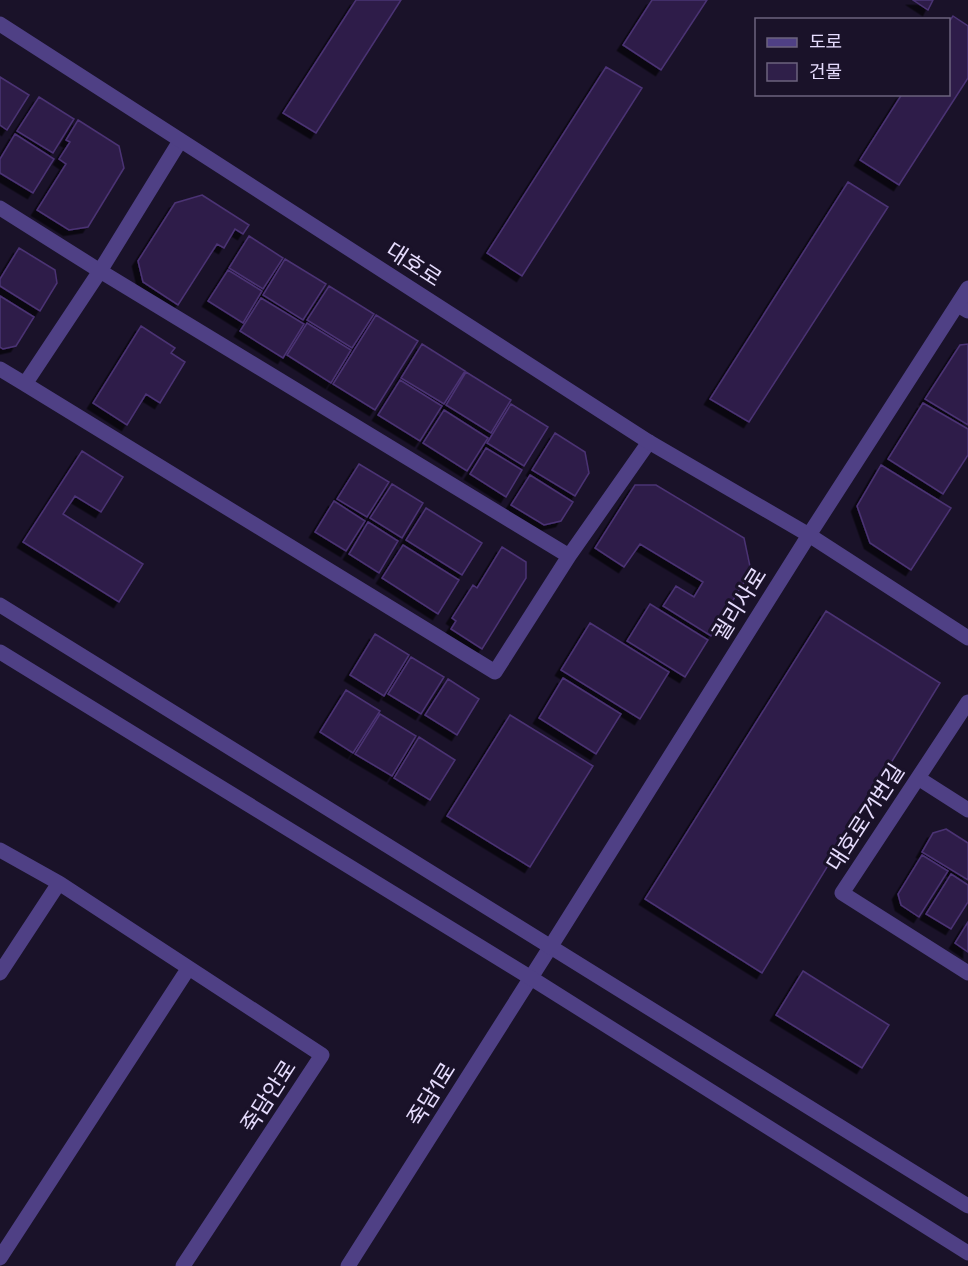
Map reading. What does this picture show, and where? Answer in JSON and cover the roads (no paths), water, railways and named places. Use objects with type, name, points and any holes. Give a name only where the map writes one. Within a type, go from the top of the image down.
[{"type":"street","name":"대호로","points":[[0,24],[650,442],[809,535],[968,638]]},
{"type":"street","points":[[24,384],[100,271],[180,141]]},
{"type":"street","points":[[0,208],[569,556]]},
{"type":"street","name":"궐리사로","points":[[551,946],[809,535],[963,308],[968,288]]},
{"type":"street","points":[[0,369],[495,672],[569,556],[650,442]]},
{"type":"street","points":[[0,605],[968,1206]]},
{"type":"street","points":[[0,652],[531,978],[968,1253]]},
{"type":"street","name":"대호로71번길","points":[[968,702],[842,893],[968,973]]},
{"type":"street","points":[[918,778],[968,810]]},
{"type":"street","name":"죽담안로","points":[[0,850],[59,883],[322,1055],[183,1266]]},
{"type":"street","points":[[0,973],[59,883]]},
{"type":"street","name":"죽담1로","points":[[348,1266],[551,946]]},
{"type":"street","points":[[0,1258],[188,969]]}]
